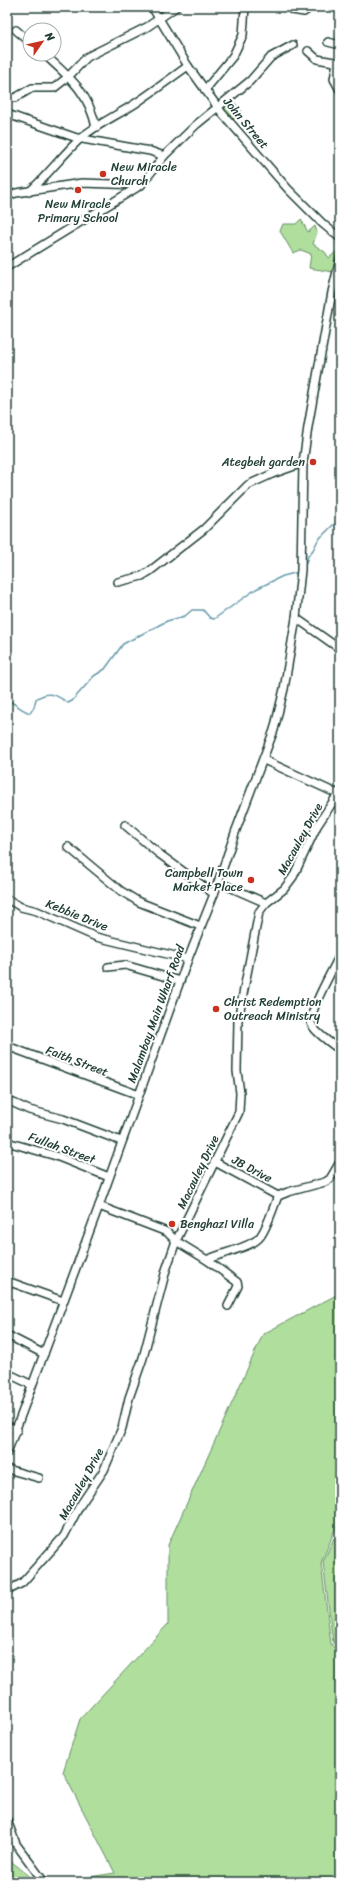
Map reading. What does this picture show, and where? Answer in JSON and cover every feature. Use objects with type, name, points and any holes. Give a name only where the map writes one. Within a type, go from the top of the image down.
[{"type":"street","name":"John Street","points":[[152,7],[161,19],[188,66],[216,106],[288,189],[323,224],[340,238]]},
{"type":"street","points":[[7,97],[15,98],[32,88],[51,89],[68,77],[79,64],[96,51],[161,19],[176,7]]},
{"type":"street","points":[[205,90],[233,56],[243,36],[245,7]]},
{"type":"street","points":[[289,7],[292,10],[304,12],[311,7]]},
{"type":"street","points":[[16,30],[22,35]]},
{"type":"street","points":[[328,42],[340,45]]},
{"type":"street","points":[[7,267],[141,185],[164,156],[216,106],[250,81],[271,57],[293,45]]},
{"type":"street","points":[[308,52],[317,58],[338,63],[334,79],[340,90]]},
{"type":"street","points":[[52,62],[88,99],[96,126]]},
{"type":"street","points":[[29,192],[45,177],[66,151],[96,126],[135,104],[188,66]]},
{"type":"street","points":[[7,114],[81,138],[150,151],[164,156]]},
{"type":"street","points":[[7,196],[82,183],[141,185]]},
{"type":"street","name":"Malambay Main Wharf Road","points":[[7,1453],[17,1430],[32,1385],[99,1206],[121,1141],[200,926],[214,894],[236,830],[264,760],[274,730],[284,689],[296,618],[300,573],[303,463],[327,315],[340,259]]},
{"type":"street","points":[[118,582],[142,576],[150,571],[204,530],[248,485],[272,474],[303,463]]},
{"type":"street","points":[[296,618],[340,649]]},
{"type":"street","points":[[264,760],[339,793]]},
{"type":"street","name":"Macauley Drive","points":[[7,1591],[22,1583],[64,1536],[79,1507],[104,1470],[122,1428],[128,1398],[143,1358],[166,1270],[176,1241],[239,1112],[240,1093],[237,1071],[238,1020],[259,912],[266,903],[284,890],[293,877],[317,826],[339,793]]},
{"type":"street","points":[[125,825],[214,894]]},
{"type":"street","points":[[68,847],[94,870],[133,898],[156,909],[200,926]]},
{"type":"street","points":[[218,882],[266,903]]},
{"type":"street","name":"Kebbie Drive","points":[[7,899],[21,907],[38,911],[96,937],[188,959]]},
{"type":"street","points":[[340,955],[312,1014],[311,1021],[314,1027],[340,1050]]},
{"type":"street","points":[[108,967],[131,967],[180,981]]},
{"type":"street","name":"Faith Street","points":[[7,1046],[139,1095]]},
{"type":"street","points":[[7,1100],[29,1110],[63,1119],[121,1141]]},
{"type":"street","name":"Fullah Street","points":[[7,1142],[56,1156],[109,1177]]},
{"type":"street","name":"JB Drive","points":[[215,1162],[278,1196]]},
{"type":"street","points":[[207,1260],[219,1254],[250,1244],[259,1238],[278,1196],[325,1182],[330,1179],[340,1162]]},
{"type":"street","points":[[99,1206],[167,1232],[176,1241],[207,1260],[237,1282],[238,1286],[228,1306]]},
{"type":"street","points":[[7,1281],[63,1301]]},
{"type":"street","points":[[7,1335],[44,1354]]},
{"type":"street","points":[[7,1373],[32,1385]]},
{"type":"street","points":[[7,1426],[17,1430]]},
{"type":"street","points":[[7,1469],[39,1478]]},
{"type":"street","points":[[7,1820],[16,1844],[44,1882]]},
{"type":"green space","points":[[231,98],[242,112],[231,121],[220,107]]},
{"type":"green space","points":[[301,219],[308,232],[315,226],[317,232],[313,244],[325,252],[329,258],[337,251],[338,254],[333,272],[309,268],[311,254],[301,250],[293,253],[280,231],[283,224],[296,224]]},
{"type":"green space","points":[[340,1293],[340,1518],[321,1563],[331,1644],[340,1654],[340,1882],[57,1882],[115,1873],[63,1772],[80,1719],[168,1624],[168,1545],[263,1334]]},
{"type":"green space","points":[[334,1538],[340,1545],[340,1651],[333,1643],[323,1562]]},
{"type":"green space","points":[[7,1858],[37,1882],[7,1882]]},
{"type":"waterway","points":[[304,569],[308,556],[318,540],[333,525],[340,522]]},
{"type":"waterway","points":[[7,700],[24,711],[30,713],[34,707],[36,699],[41,696],[49,694],[53,695],[68,703],[72,701],[94,676],[105,669],[123,644],[167,621],[185,616],[192,610],[203,610],[210,618],[214,619],[256,589],[283,576],[299,572]]},
{"type":"place","name":"New Miracle Church","points":[[103,174]]},
{"type":"place","name":"New Miracle Primary School","points":[[78,190]]},
{"type":"place","name":"Ategbeh garden","points":[[313,462]]},
{"type":"place","name":"Campbell Town Market Place","points":[[251,880]]},
{"type":"place","name":"Christ Redemption Outreach Ministry","points":[[216,1009]]},
{"type":"place","name":"Benghazi Villa","points":[[172,1224]]}]
